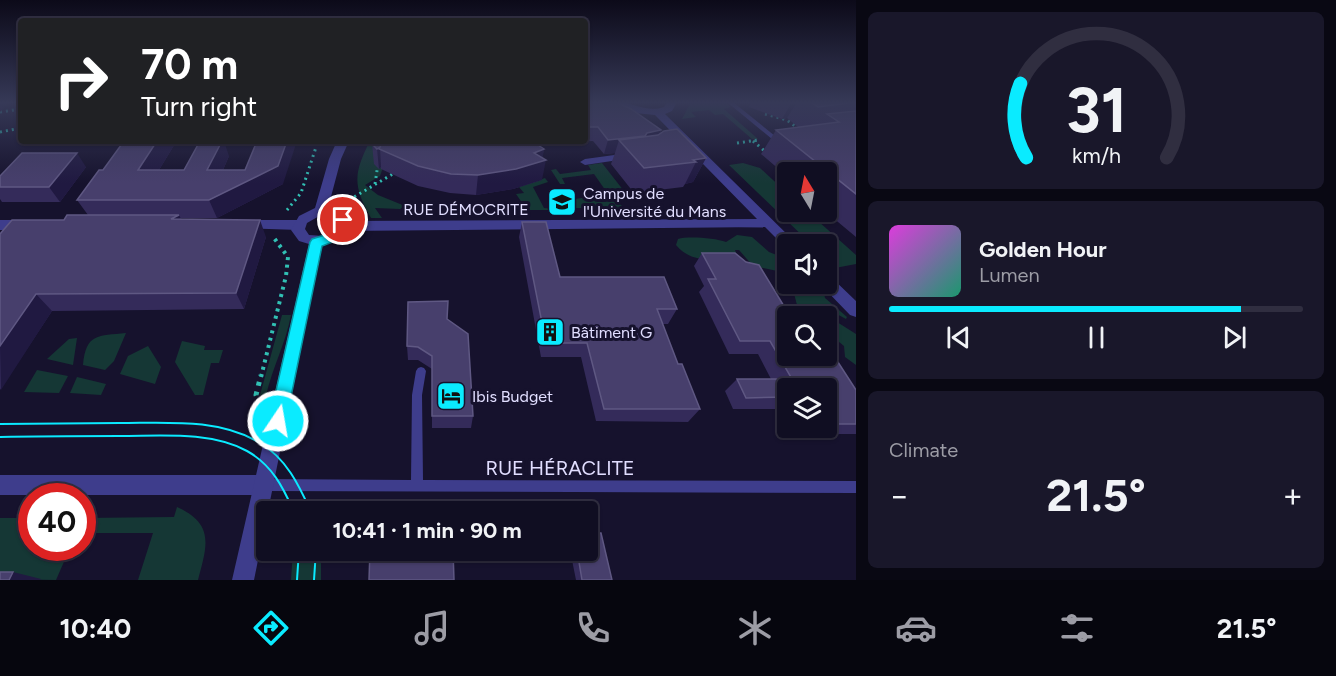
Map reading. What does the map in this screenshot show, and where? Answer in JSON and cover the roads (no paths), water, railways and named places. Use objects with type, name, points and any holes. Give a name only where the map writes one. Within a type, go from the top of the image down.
[{"type":"street","points":[[674,129],[780,234]]},
{"type":"street","points":[[321,211],[335,159],[342,144]]},
{"type":"street","points":[[585,162],[637,155]]},
{"type":"street","points":[[321,211],[340,216],[344,226],[332,239],[316,242],[300,234],[299,225],[305,217],[321,211]]},
{"type":"street","name":"RUE DÉMOCRITE","points":[[344,226],[768,223]]},
{"type":"street","points":[[0,225],[47,225]]},
{"type":"street","points":[[225,225],[299,225]]},
{"type":"street","points":[[243,580],[316,242]]},
{"type":"street","points":[[837,292],[856,311]]},
{"type":"street","points":[[0,485],[264,485]]},
{"type":"lane","points":[[763,129],[774,138],[806,134]]},
{"type":"lane","points":[[417,486],[417,395],[421,371]]},
{"type":"lane","name":"RUE HÉRACLITE","points":[[264,485],[856,487]]},
{"type":"tram line","points":[[0,424],[174,423],[227,429],[260,443],[277,456],[296,482],[306,501]]},
{"type":"tram line","points":[[0,437],[168,435],[217,440],[247,451],[256,457],[270,470],[289,501]]},
{"type":"tram line","points":[[297,580],[298,561]]},
{"type":"tram line","points":[[314,580],[315,561]]},
{"type":"place","name":"Campus de l'Université du Mans","points":[[562,202]]},
{"type":"place","name":"Bâtiment G","points":[[550,332]]},
{"type":"place","name":"Ibis Budget","points":[[451,396]]}]
